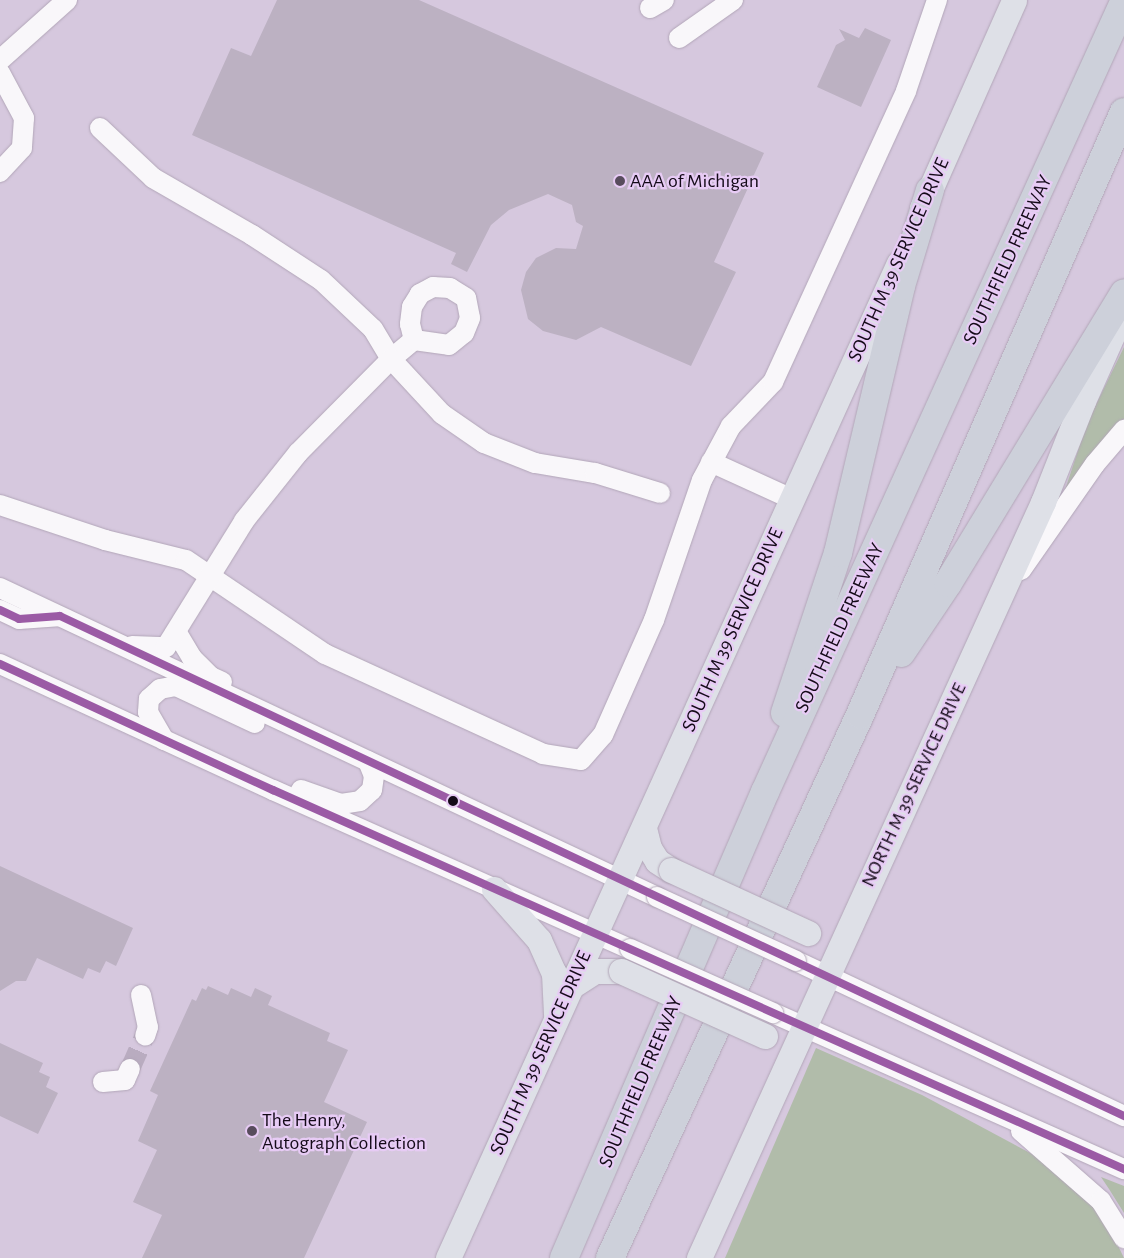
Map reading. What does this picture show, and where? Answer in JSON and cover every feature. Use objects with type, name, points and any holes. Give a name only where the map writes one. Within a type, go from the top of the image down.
[{"type":"highway","name":"SOUTHFIELD FREEWAY","points":[[564,1258],[765,792],[1124,2]]},
{"type":"highway","points":[[610,1258],[860,715],[1124,112]]},
{"type":"highway","points":[[765,792],[788,704],[854,492],[901,286],[930,190]]},
{"type":"highway","points":[[860,715],[948,583],[1124,293]]},
{"type":"main road","name":"SOUTH M 39 SERVICE DRIVE","points":[[448,1258],[644,828],[1014,0]]},
{"type":"main road","name":"NORTH M 39 SERVICE DRIVE","points":[[699,1258],[826,974],[998,602],[1124,309]]},
{"type":"main road","points":[[644,828],[649,848],[657,861],[671,870],[808,933],[822,936],[835,932],[854,915]]},
{"type":"main road","points":[[494,889],[539,940],[554,973],[555,1023]]},
{"type":"main road","points":[[570,987],[596,971],[621,971],[769,1024],[784,1069]]},
{"type":"street","points":[[0,60],[67,0]]},
{"type":"street","points":[[679,38],[733,0]]},
{"type":"street","points":[[0,504],[105,540],[167,553],[186,560],[325,654],[542,754],[581,760],[604,735],[650,629],[702,480],[731,426],[773,382],[906,91],[937,0]]},
{"type":"street","points":[[0,73],[24,118],[22,148],[0,172]]},
{"type":"street","points":[[100,128],[153,178],[252,235],[321,280],[373,329],[391,359],[442,414],[484,443],[535,463],[595,473],[660,493]]},
{"type":"street","points":[[122,645],[166,647],[177,633],[244,521],[298,453],[391,359],[414,340]]},
{"type":"street","points":[[998,602],[1095,464],[1124,430]]},
{"type":"street","points":[[712,462],[792,499]]},
{"type":"street","points":[[0,588],[657,898],[826,974],[1124,1116]]},
{"type":"street","points":[[0,610],[19,619],[60,616]]},
{"type":"street","points":[[177,633],[192,658],[211,677],[400,765],[438,795]]},
{"type":"street","points":[[0,664],[260,784],[630,948],[769,1024],[803,1027],[998,1112],[1124,1170]]},
{"type":"street","points":[[164,740],[148,712],[150,699],[160,689],[176,686],[302,745],[334,746]]},
{"type":"street","points":[[260,784],[290,786],[341,804],[360,801],[372,790],[374,776],[368,761]]},
{"type":"street","points":[[141,995],[148,1027],[145,1036]]},
{"type":"street","points":[[103,1082],[125,1080],[130,1068]]},
{"type":"street","points":[[998,1112],[1067,1168],[1101,1201],[1124,1238]]},
{"type":"green space","points":[[1124,347],[1124,419],[1061,502],[1087,423]]},
{"type":"green space","points":[[816,1048],[922,1095],[1032,1154],[1074,1184],[1107,1223],[1124,1258],[725,1258]]},
{"type":"green space","points":[[1101,1177],[1124,1186],[1124,1213],[1109,1189]]},
{"type":"building","name":"AAA of Michigan","points":[[277,0],[419,0],[764,153],[714,262],[736,272],[691,366],[601,327],[576,340],[543,331],[528,319],[521,290],[526,272],[536,258],[556,248],[576,249],[583,226],[576,222],[572,205],[548,194],[509,210],[491,225],[467,272],[451,264],[456,253],[192,135],[231,48],[251,56]]},
{"type":"building","points":[[865,28],[891,40],[861,107],[817,87],[836,45],[845,40],[839,29],[859,38]]},
{"type":"building","points":[[0,866],[133,928],[116,966],[106,961],[100,973],[88,968],[83,979],[37,958],[26,981],[16,981],[0,991]]},
{"type":"building","name":"The Henry, Autograph Collection","points":[[208,986],[228,995],[231,988],[251,997],[255,988],[272,996],[268,1005],[330,1033],[327,1041],[348,1050],[324,1102],[367,1122],[304,1258],[142,1258],[162,1215],[133,1202],[157,1150],[138,1141],[158,1095],[150,1091],[192,999],[196,1001],[202,988],[206,990]]},
{"type":"building","points":[[0,1043],[43,1063],[39,1072],[50,1077],[46,1087],[58,1093],[38,1134],[0,1116]]},
{"type":"tunnel","points":[[130,1069],[145,1036]]},
{"type":"transit line","points":[[0,610],[19,619],[60,616],[1124,1116]]},
{"type":"transit line","points":[[0,664],[273,790],[1124,1169]]},
{"type":"place","name":"AAA of Michigan","points":[[620,181]]},
{"type":"place","name":"The Henry, Autograph Collection","points":[[252,1131]]}]
